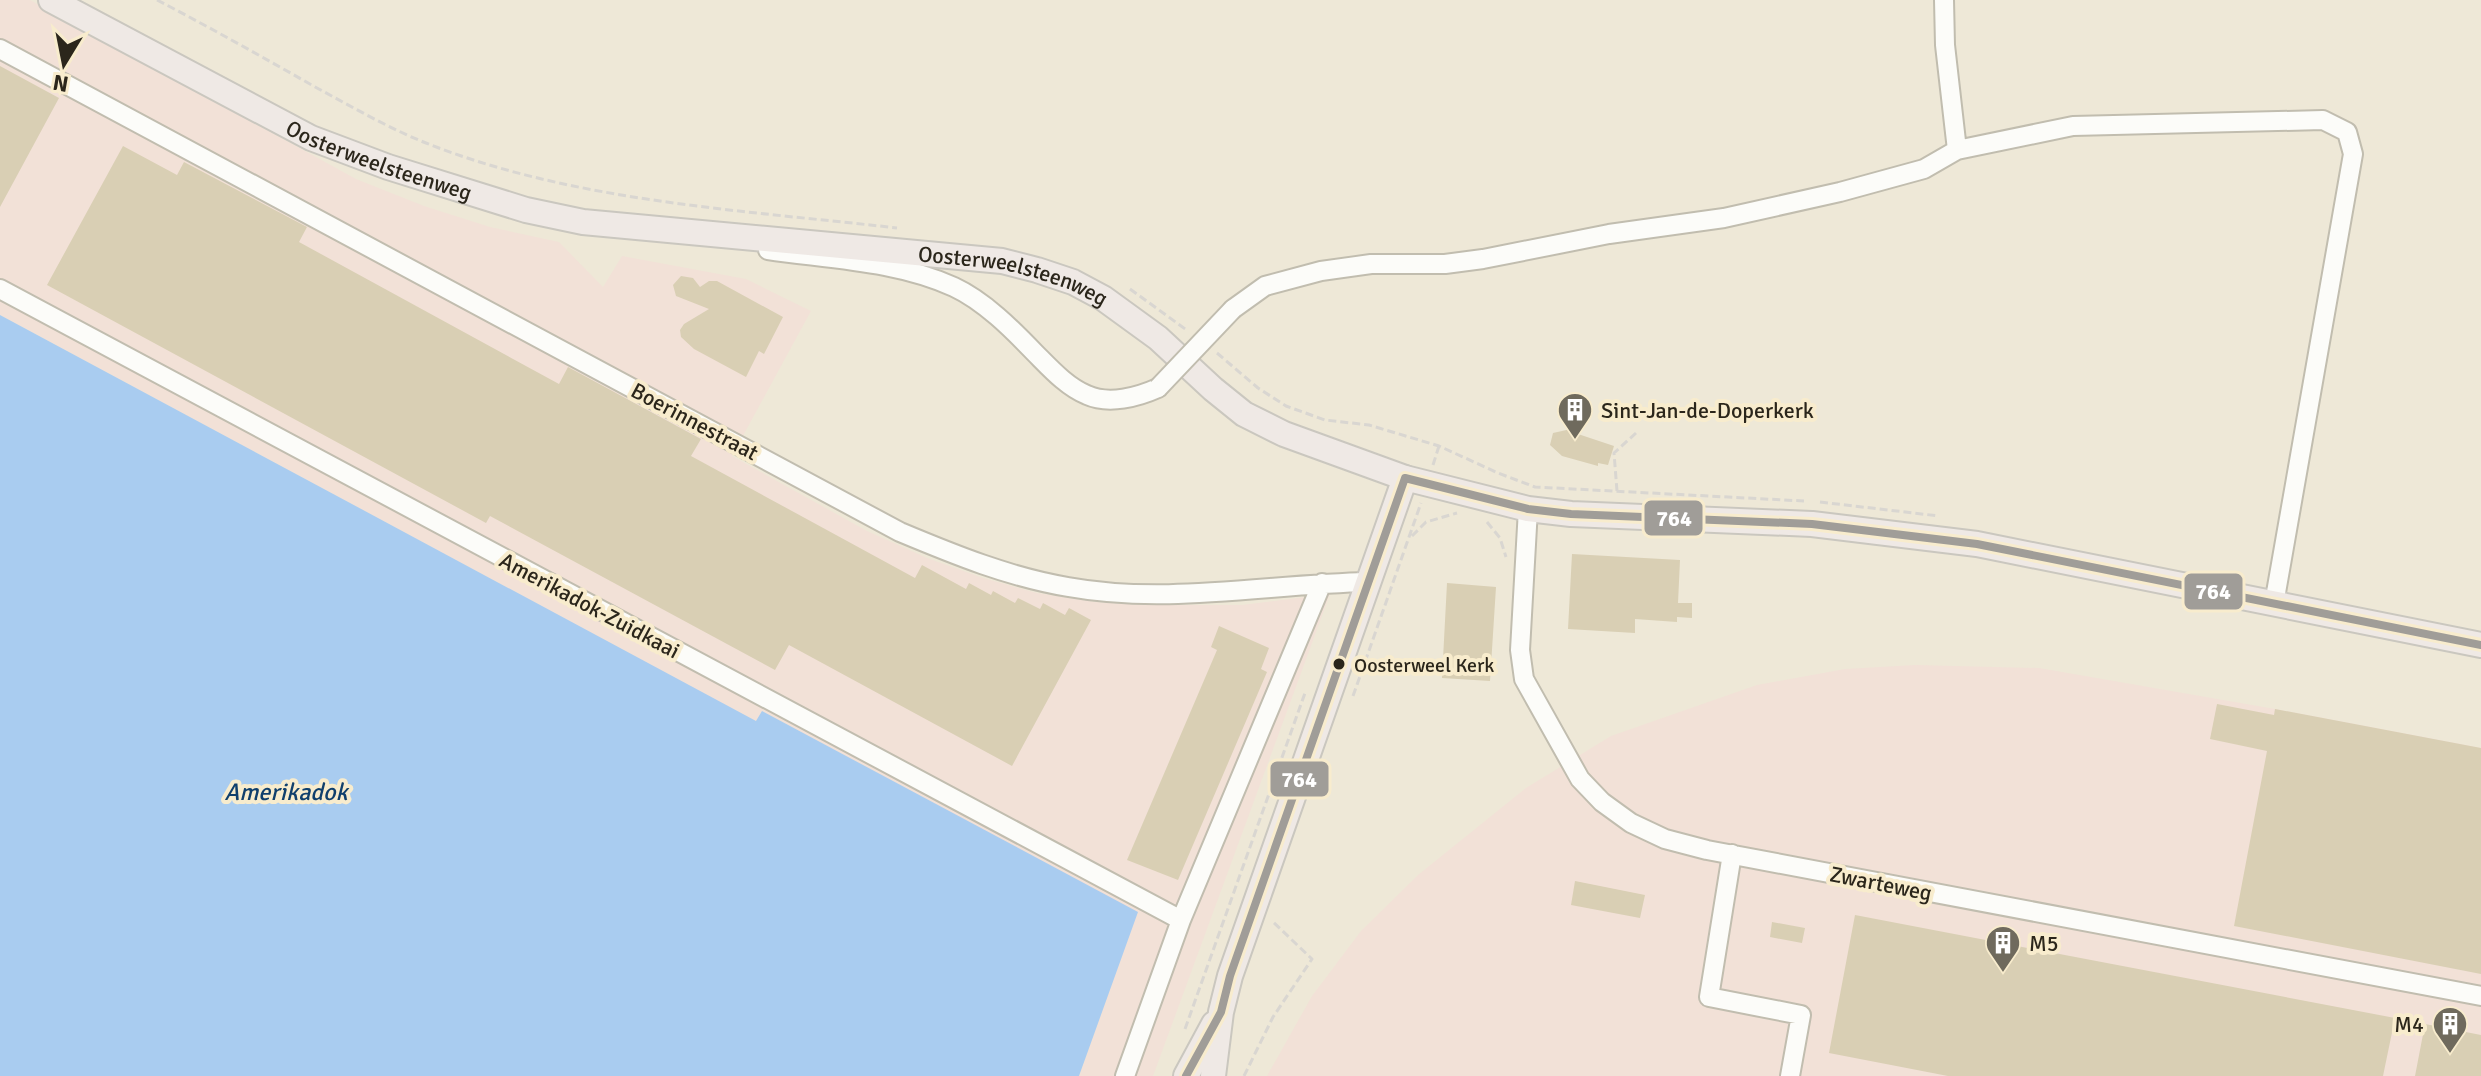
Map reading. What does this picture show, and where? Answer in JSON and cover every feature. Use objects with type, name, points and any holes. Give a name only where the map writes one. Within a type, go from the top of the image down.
[{"type":"main road","name":"Oosterweelsteenweg","points":[[51,0],[311,138],[526,210],[583,222],[1002,261],[1073,282],[1103,298],[1158,338],[1244,414],[1284,434],[1405,478],[1528,509],[1571,514],[1812,524],[1977,544],[2481,645]]},
{"type":"main road","points":[[1213,1076],[1221,1012],[1230,976],[1405,478]]},
{"type":"main road","points":[[1186,1076],[1221,1012]]},
{"type":"street","points":[[1944,0],[1945,45],[1957,150]]},
{"type":"street","name":"Boerinnestraat","points":[[0,49],[900,532],[969,561],[1069,588],[1116,593],[1168,594],[1368,582]]},
{"type":"street","points":[[359,156],[410,181],[479,206],[573,227],[908,270],[957,288],[1006,323],[1057,375],[1088,396],[1120,399],[1140,396],[1158,388],[1233,309],[1265,286],[1321,271],[1371,264],[1445,264],[1609,234],[1724,218],[1924,169],[1957,150],[2073,126],[2323,120],[2347,132],[2353,154],[2274,604]]},
{"type":"street","name":"Amerikadok-Zuidkaai","points":[[0,289],[1181,920]]},
{"type":"street","name":"Zwarteweg","points":[[1528,509],[1520,650],[1524,679],[1580,779],[1602,802],[1631,823],[1665,839],[1732,854],[2481,996]]},
{"type":"street","points":[[1125,1076],[1181,920],[1322,583]]},
{"type":"street","points":[[1732,854],[1709,997],[1801,1015],[1790,1076]]},
{"type":"path","points":[[1617,491],[1614,453],[1636,433]]},
{"type":"path","points":[[1409,539],[1426,522],[1456,513],[1466,516]]},
{"type":"path","points":[[1477,519],[1487,522],[1500,538],[1508,564]]},
{"type":"path","points":[[1184,1033],[1308,685]]},
{"type":"path","points":[[1244,1076],[1273,1017],[1312,959],[1272,921],[1275,913]]},
{"type":"shaded area","points":[[0,0],[30,0],[356,179],[424,206],[490,227],[559,242],[603,287],[622,256],[746,279],[811,311],[732,456],[867,531],[927,558],[1037,593],[1095,602],[1242,605],[1330,594],[1153,1076],[1079,1076],[1137,912],[762,711],[757,722],[0,315]]},
{"type":"shaded area","points":[[1915,665],[2039,668],[2481,748],[2481,1076],[1267,1076],[1312,996],[1361,931],[1418,875],[1526,788],[1611,736],[1757,685],[1845,669]]},
{"type":"water","name":"Amerikadok","points":[[0,315],[756,721],[762,711],[1138,912],[1079,1076],[0,1076]]},
{"type":"building","points":[[0,66],[59,98],[0,207]]},
{"type":"building","points":[[123,146],[177,175],[184,162],[307,227],[299,242],[559,384],[568,367],[701,439],[691,456],[915,578],[922,565],[966,589],[969,583],[1015,603],[1018,598],[1040,609],[1043,603],[1065,615],[1069,608],[1091,620],[1012,766],[789,645],[775,670],[490,516],[486,523],[47,285]]},
{"type":"building","points":[[681,276],[693,278],[700,287],[709,281],[717,281],[783,317],[764,354],[759,351],[746,377],[694,349],[681,337],[680,330],[684,324],[709,309],[676,296],[673,285]]},
{"type":"building","name":"Sint-Jan-de-Doperkerk","points":[[1580,427],[1578,434],[1614,446],[1608,465],[1598,463],[1598,466],[1562,456],[1550,445],[1553,433]]},
{"type":"building","points":[[1572,554],[1680,560],[1678,603],[1692,603],[1692,618],[1677,617],[1677,622],[1635,619],[1635,633],[1568,629]]},
{"type":"building","points":[[1447,583],[1496,587],[1490,681],[1442,678]]},
{"type":"building","points":[[1219,626],[1269,648],[1261,669],[1267,672],[1178,880],[1127,860],[1217,650],[1211,647]]},
{"type":"building","points":[[2217,704],[2274,715],[2275,709],[2481,748],[2481,974],[2234,926],[2267,751],[2210,739]]},
{"type":"building","points":[[1575,881],[1645,895],[1640,918],[1571,905]]},
{"type":"building","name":"M5","points":[[1855,915],[2395,1018],[2383,1076],[1948,1076],[1829,1053]]},
{"type":"building","points":[[1772,922],[1805,928],[1802,943],[1770,937]]},
{"type":"building","name":"M4","points":[[2425,1024],[2481,1035],[2481,1076],[2415,1076]]},
{"type":"transit line","name":"764","points":[[1405,478],[1528,509],[1571,514],[1812,524],[1977,544],[2481,645]]},
{"type":"transit line","name":"764","points":[[1186,1076],[1221,1012],[1230,976],[1405,478]]},
{"type":"place","name":"Sint-Jan-de-Doperkerk","points":[[1575,441]]},
{"type":"place","name":"Oosterweel Kerk","points":[[1339,664]]},
{"type":"place","name":"M5","points":[[2003,974]]},
{"type":"place","name":"M4","points":[[2450,1055]]}]
